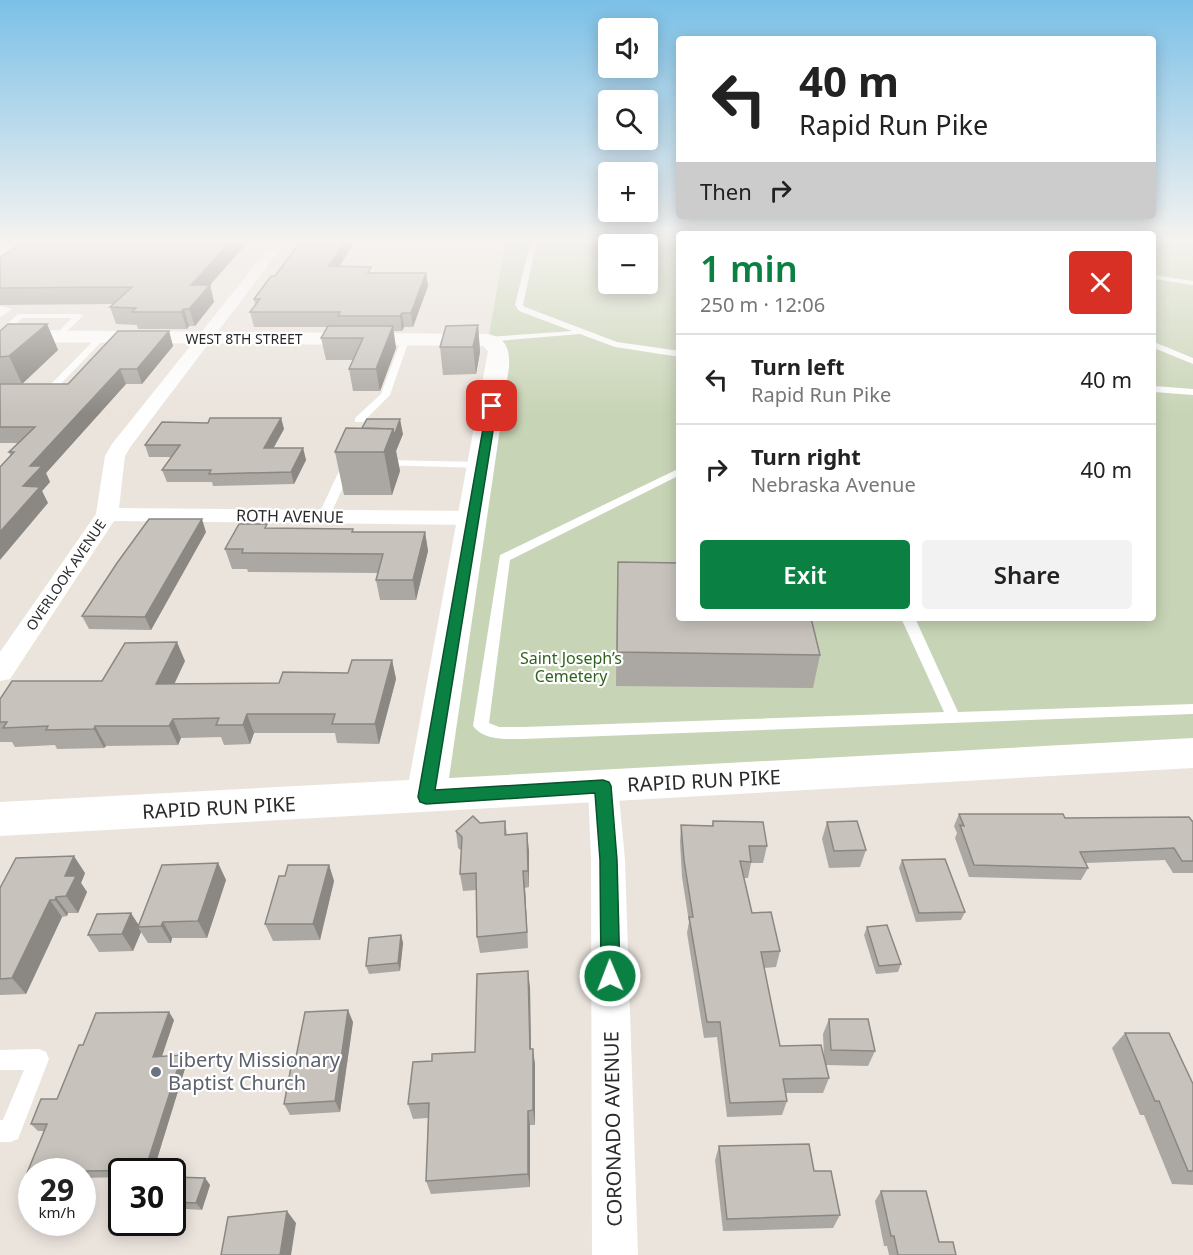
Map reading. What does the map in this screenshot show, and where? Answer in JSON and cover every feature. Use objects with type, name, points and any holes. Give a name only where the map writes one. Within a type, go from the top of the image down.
[{"type":"street","name":"OVERLOOK AVENUE","points":[[0,672],[107,514],[115,456],[135,426],[234,299]]},
{"type":"street","name":"WEST 8TH STREET","points":[[6,335],[101,338],[488,340]]},
{"type":"street","points":[[0,351],[6,335]]},
{"type":"street","points":[[426,797],[474,518],[499,353],[494,343],[488,340]]},
{"type":"street","name":"ROTH AVENUE","points":[[107,514],[474,518]]},
{"type":"street","name":"RAPID RUN PIKE","points":[[0,819],[1193,753]]},
{"type":"street","name":"CORONADO AVENUE","points":[[603,786],[608,860],[615,1255]]},
{"type":"lane","points":[[520,299],[519,304],[528,313],[615,344],[676,353]]},
{"type":"lane","points":[[0,308],[7,310],[0,315]]},
{"type":"lane","points":[[6,335],[21,316],[79,316],[57,337]]},
{"type":"lane","points":[[488,340],[584,333]]},
{"type":"lane","points":[[53,387],[101,338]]},
{"type":"lane","points":[[359,420],[385,395],[405,340]]},
{"type":"lane","points":[[1156,346],[1193,361]]},
{"type":"lane","points":[[1156,390],[1193,392]]},
{"type":"lane","points":[[324,516],[345,469],[349,465],[368,463],[482,465]]},
{"type":"lane","points":[[676,473],[504,558],[481,726],[497,733],[523,733],[1193,709]]},
{"type":"lane","points":[[909,621],[954,719]]},
{"type":"lane","points":[[0,1060],[39,1059],[5,1131]]},
{"type":"green space","name":"Saint Joseph’s Cemetery","points":[[495,299],[676,299],[676,621],[1156,621],[1156,299],[1193,299],[1193,753],[426,797],[498,367],[488,340]]},
{"type":"building","points":[[119,299],[198,299],[189,309],[181,312],[132,312],[136,308],[110,307]]},
{"type":"building","points":[[254,299],[416,299],[411,313],[402,313],[400,316],[338,316],[340,312],[250,312],[260,299]]},
{"type":"building","points":[[8,324],[47,324],[9,356],[0,357],[0,331]]},
{"type":"building","points":[[478,325],[473,347],[440,347],[446,326]]},
{"type":"building","points":[[328,326],[393,326],[376,369],[349,369],[363,338],[321,338]]},
{"type":"building","points":[[118,331],[169,331],[137,369],[120,369],[30,466],[42,466],[23,486],[40,487],[0,532],[0,467],[14,452],[9,452],[35,427],[0,427],[0,384],[68,384]]},
{"type":"building","points":[[210,418],[281,418],[264,448],[303,448],[291,472],[209,474],[211,470],[162,470],[180,445],[145,445],[162,422],[208,423]]},
{"type":"building","points":[[367,419],[400,419],[394,436],[393,429],[362,428]]},
{"type":"building","points":[[346,428],[393,429],[384,452],[335,452]]},
{"type":"building","points":[[149,519],[202,519],[145,617],[82,616],[117,563]]},
{"type":"building","points":[[239,524],[267,524],[265,528],[353,529],[352,532],[425,532],[413,580],[376,580],[383,554],[242,553],[243,549],[225,549]]},
{"type":"building","points":[[618,562],[676,563],[676,621],[812,621],[820,655],[617,652]]},
{"type":"building","points":[[177,642],[156,684],[279,683],[283,672],[348,673],[352,660],[392,660],[375,724],[332,724],[335,714],[247,714],[243,725],[216,725],[219,718],[173,719],[169,726],[95,726],[94,729],[46,730],[48,726],[3,728],[7,722],[0,722],[0,699],[12,681],[102,681],[125,643]]},
{"type":"building","points":[[959,814],[1063,814],[1065,818],[1189,817],[1193,821],[1193,861],[1182,861],[1174,848],[1080,852],[1088,868],[974,865],[960,825],[964,826]]},
{"type":"building","points":[[473,816],[480,823],[505,821],[505,835],[527,833],[528,871],[523,871],[527,932],[477,937],[476,873],[460,874],[462,837],[456,831]]},
{"type":"building","points":[[713,821],[763,822],[767,846],[749,846],[751,862],[740,861],[752,913],[771,912],[780,951],[761,952],[780,1046],[821,1045],[829,1078],[783,1079],[787,1101],[730,1103],[720,1022],[707,1022],[689,917],[693,917],[681,825],[713,826]]},
{"type":"building","points":[[857,821],[866,850],[834,851],[827,822]]},
{"type":"building","points":[[74,856],[65,876],[76,876],[66,896],[50,900],[12,978],[0,979],[0,888],[16,858]]},
{"type":"building","points":[[945,859],[965,912],[919,913],[902,860]]},
{"type":"building","points":[[218,863],[198,921],[163,922],[161,926],[138,927],[162,865]]},
{"type":"building","points":[[288,865],[329,865],[313,924],[265,924],[279,876],[285,876]]},
{"type":"building","points":[[131,913],[122,934],[88,935],[97,914]]},
{"type":"building","points":[[887,925],[901,964],[879,966],[867,927]]},
{"type":"building","points":[[401,935],[398,963],[366,966],[369,938]]},
{"type":"building","points":[[528,971],[530,1049],[533,1049],[533,1110],[528,1111],[528,1174],[426,1181],[429,1103],[408,1104],[413,1062],[432,1061],[432,1054],[475,1052],[477,974]]},
{"type":"building","points":[[348,1010],[335,1101],[284,1104],[305,1012]]},
{"type":"building","points":[[169,1012],[153,1057],[182,1055],[149,1158],[108,1158],[108,1171],[96,1171],[96,1158],[33,1158],[47,1124],[31,1124],[41,1099],[57,1099],[79,1045],[83,1045],[96,1013]]},
{"type":"building","points":[[829,1019],[868,1019],[875,1051],[831,1050]]},
{"type":"building","points":[[1125,1033],[1169,1033],[1193,1084],[1193,1171],[1188,1171],[1159,1101],[1155,1101]]},
{"type":"building","points":[[809,1144],[814,1171],[831,1171],[840,1215],[727,1219],[719,1146]]},
{"type":"building","points":[[186,1177],[205,1178],[196,1203],[186,1203]]},
{"type":"building","points":[[881,1191],[926,1191],[939,1242],[953,1242],[956,1255],[898,1255],[894,1236],[891,1236]]},
{"type":"building","points":[[287,1211],[280,1255],[221,1255],[228,1217]]},
{"type":"place","name":"Liberty Missionary Baptist Church","points":[[156,1072]]},
{"type":"route","points":[[492,406],[426,797],[603,786],[608,860],[610,976]]}]
